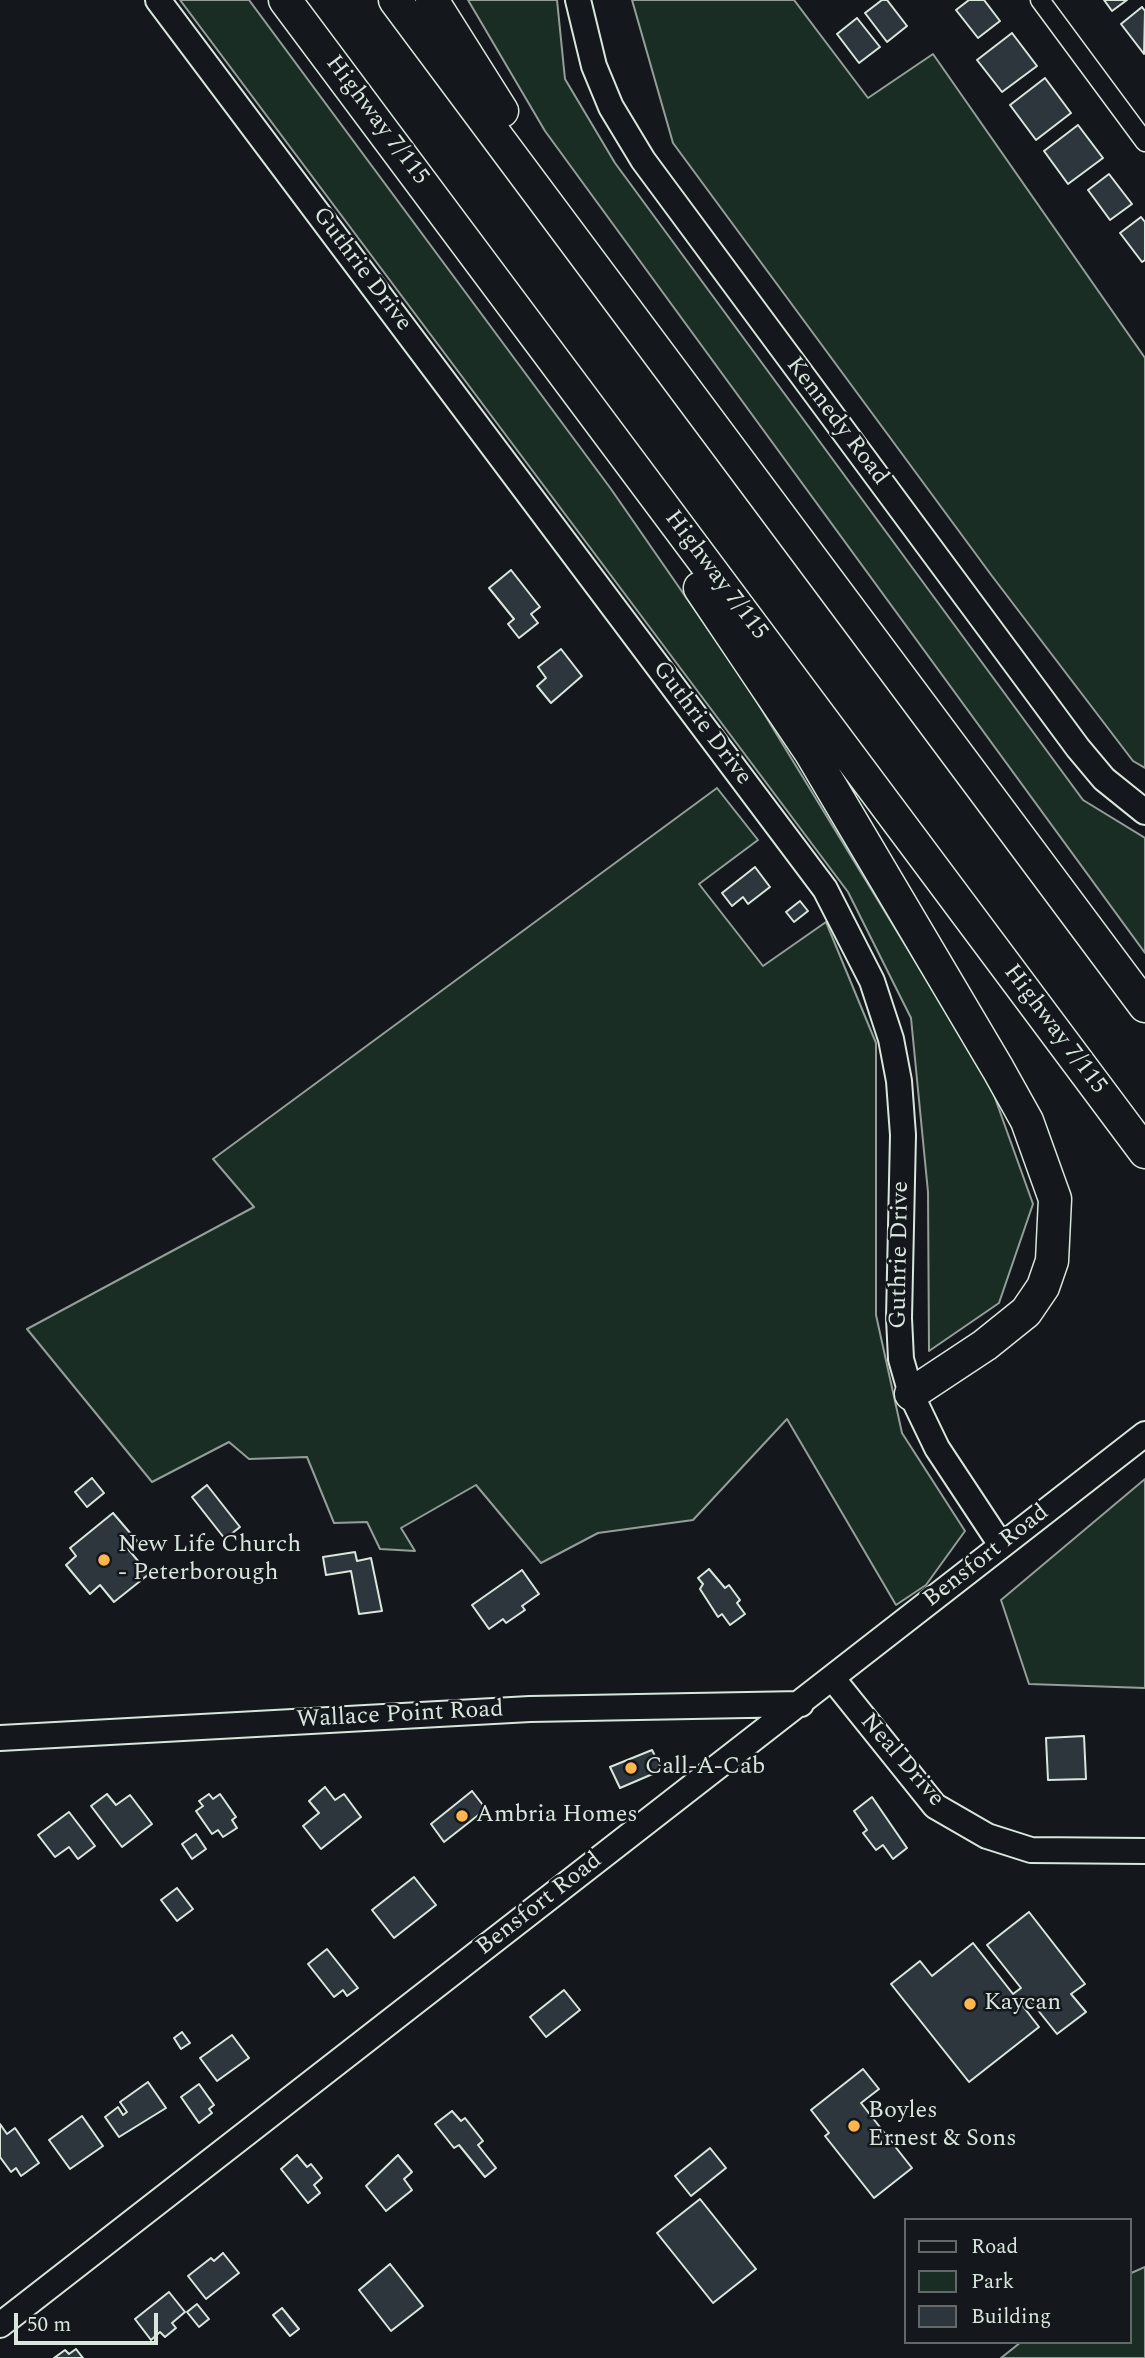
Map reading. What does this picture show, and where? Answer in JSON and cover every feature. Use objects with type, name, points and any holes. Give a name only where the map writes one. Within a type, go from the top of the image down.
[{"type":"highway","name":"Highway 7/115","points":[[285,0],[1145,1152]]},
{"type":"highway","points":[[396,0],[1145,1006]]},
{"type":"highway","points":[[432,0],[556,197],[676,375]]},
{"type":"highway","points":[[649,487],[688,571],[811,753],[998,1069],[1027,1121],[1055,1199],[1052,1261],[1043,1287],[1026,1312],[995,1337],[911,1394]]},
{"type":"street","name":"Guthrie Drive","points":[[158,0],[825,889],[872,981],[891,1039],[899,1081],[903,1135],[899,1318],[901,1359],[911,1394],[937,1448],[1001,1545]]},
{"type":"street","name":"Kennedy Road","points":[[578,0],[594,66],[611,107],[643,160],[1078,748],[1104,779],[1145,813]]},
{"type":"street","points":[[1040,0],[1145,142]]},
{"type":"street","name":"Bensfort Road","points":[[0,2325],[1145,1434]]},
{"type":"street","name":"Neal Drive","points":[[833,1679],[935,1806],[987,1836],[1031,1850],[1145,1852]]},
{"type":"street","name":"Wallace Point Road","points":[[0,1738],[530,1709],[801,1704]]},
{"type":"green space","points":[[180,0],[249,0],[611,489],[746,684],[990,1084],[1033,1204],[999,1303],[929,1351],[928,1192],[911,1018],[848,892]]},
{"type":"green space","points":[[468,0],[557,0],[565,79],[615,163],[1083,800],[1145,838],[1145,953],[545,131]]},
{"type":"green space","points":[[632,0],[794,0],[868,98],[933,54],[1145,358],[1145,768],[1133,761],[992,576],[673,143]]},
{"type":"green space","points":[[717,788],[758,840],[699,884],[763,966],[826,922],[876,1043],[876,1315],[902,1433],[965,1531],[926,1585],[896,1605],[787,1419],[693,1520],[598,1533],[541,1563],[476,1485],[401,1528],[415,1551],[380,1549],[367,1522],[334,1523],[307,1457],[249,1459],[229,1442],[152,1482],[27,1329],[254,1207],[213,1159]]},
{"type":"green space","points":[[1145,1479],[1145,1688],[1029,1684],[1001,1600]]},
{"type":"green space","points":[[1145,2267],[1145,2358],[1001,2358],[1018,2344],[1131,2344],[1131,2273]]},
{"type":"building","points":[[882,0],[887,0],[907,26],[887,42],[865,13]]},
{"type":"building","points":[[969,0],[984,0],[1000,21],[978,38],[956,10]]},
{"type":"building","points":[[1104,0],[1127,0],[1112,11]]},
{"type":"building","points":[[1142,7],[1145,11],[1144,54],[1121,24]]},
{"type":"building","points":[[857,18],[880,47],[859,63],[837,34]]},
{"type":"building","points":[[1012,33],[1037,66],[1002,92],[977,60]]},
{"type":"building","points":[[1045,78],[1071,113],[1036,140],[1010,105]]},
{"type":"building","points":[[1078,125],[1103,158],[1068,184],[1044,151]]},
{"type":"building","points":[[1109,174],[1132,204],[1110,220],[1088,190]]},
{"type":"building","points":[[1141,217],[1145,222],[1145,260],[1142,262],[1120,233]]},
{"type":"building","points":[[511,570],[540,607],[531,614],[538,623],[519,638],[508,624],[514,619],[489,588]]},
{"type":"building","points":[[561,649],[582,676],[551,703],[537,686],[546,678],[538,667]]},
{"type":"building","points":[[755,867],[770,887],[748,904],[743,897],[732,906],[722,893]]},
{"type":"building","points":[[800,901],[808,911],[794,922],[786,912]]},
{"type":"building","points":[[92,1478],[104,1493],[87,1507],[75,1492]]},
{"type":"building","points":[[207,1485],[240,1527],[225,1539],[192,1497]]},
{"type":"building","name":"New Life Church - Peterborough","points":[[113,1513],[137,1541],[128,1549],[149,1574],[114,1602],[100,1585],[90,1594],[66,1565],[76,1556],[70,1548]]},
{"type":"building","points":[[355,1552],[357,1561],[371,1558],[382,1611],[359,1614],[351,1571],[326,1575],[323,1557]]},
{"type":"building","points":[[709,1569],[725,1588],[729,1585],[740,1600],[737,1603],[745,1614],[730,1625],[722,1614],[718,1617],[700,1589],[703,1584],[698,1578]]},
{"type":"building","points":[[522,1570],[539,1594],[522,1606],[525,1610],[506,1623],[503,1619],[489,1629],[472,1605]]},
{"type":"building","points":[[1084,1736],[1086,1779],[1048,1780],[1046,1738]]},
{"type":"building","points":[[652,1750],[662,1770],[620,1788],[610,1767]]},
{"type":"building","points":[[325,1787],[335,1800],[344,1794],[361,1817],[321,1849],[303,1826],[319,1813],[309,1801]]},
{"type":"building","points":[[472,1791],[486,1809],[444,1842],[431,1824]]},
{"type":"building","points":[[107,1794],[116,1805],[130,1795],[152,1824],[122,1847],[91,1806]]},
{"type":"building","points":[[209,1794],[213,1799],[220,1794],[236,1817],[232,1820],[237,1828],[223,1837],[218,1830],[212,1834],[196,1811],[203,1806],[199,1801]]},
{"type":"building","points":[[872,1797],[907,1848],[893,1859],[883,1845],[876,1850],[863,1833],[867,1830],[854,1811]]},
{"type":"building","points":[[69,1812],[95,1846],[78,1859],[69,1847],[55,1857],[38,1835]]},
{"type":"building","points":[[196,1834],[206,1849],[192,1859],[182,1844]]},
{"type":"building","points":[[414,1877],[436,1905],[394,1938],[372,1910]]},
{"type":"building","points":[[177,1888],[193,1909],[177,1921],[161,1900]]},
{"type":"building","points":[[1029,1912],[1085,1984],[1071,1994],[1086,2012],[1057,2034],[1029,1999],[1022,2005],[1039,2027],[969,2082],[891,1984],[920,1961],[932,1976],[973,1943],[1013,1994],[1021,1988],[987,1945]]},
{"type":"building","points":[[327,1949],[358,1988],[347,1996],[343,1990],[334,1997],[308,1964]]},
{"type":"building","points":[[564,1990],[580,2010],[546,2037],[530,2017]]},
{"type":"building","points":[[182,2032],[190,2043],[181,2049],[174,2038]]},
{"type":"building","points":[[232,2035],[249,2058],[217,2081],[200,2058]]},
{"type":"building","points":[[863,2069],[879,2089],[861,2103],[912,2168],[874,2198],[825,2136],[829,2133],[811,2110]]},
{"type":"building","points":[[148,2082],[166,2108],[119,2137],[105,2117],[118,2107],[123,2115],[127,2112],[120,2102]]},
{"type":"building","points":[[199,2084],[214,2105],[209,2109],[212,2113],[199,2123],[181,2097]]},
{"type":"building","points":[[452,2111],[461,2121],[465,2118],[483,2141],[478,2145],[496,2168],[485,2177],[459,2145],[454,2148],[435,2124]]},
{"type":"building","points":[[82,2116],[103,2146],[70,2169],[49,2140]]},
{"type":"building","points":[[0,2124],[7,2134],[15,2128],[39,2163],[21,2176],[16,2168],[11,2172],[0,2157]]},
{"type":"building","points":[[710,2148],[726,2168],[691,2196],[675,2176]]},
{"type":"building","points":[[297,2155],[307,2167],[311,2164],[322,2178],[314,2185],[320,2193],[308,2203],[281,2169]]},
{"type":"building","points":[[398,2155],[412,2172],[404,2179],[412,2190],[386,2211],[366,2186]]},
{"type":"building","points":[[700,2199],[756,2269],[713,2303],[657,2233]]},
{"type":"building","points":[[223,2253],[239,2273],[206,2299],[188,2276],[211,2258],[214,2261]]},
{"type":"building","points":[[390,2264],[423,2306],[391,2331],[359,2290]]},
{"type":"building","points":[[169,2292],[185,2312],[172,2323],[176,2328],[165,2337],[160,2332],[151,2340],[135,2319]]},
{"type":"building","points":[[197,2304],[209,2319],[199,2327],[187,2312]]},
{"type":"building","points":[[282,2308],[299,2329],[290,2336],[273,2315]]},
{"type":"building","points":[[76,2349],[83,2358],[54,2358],[65,2350],[69,2354]]},
{"type":"place","name":"New Life Church - Peterborough","points":[[104,1560]]},
{"type":"place","name":"Call-A-Cab","points":[[631,1768]]},
{"type":"place","name":"Ambria Homes","points":[[462,1816]]},
{"type":"place","name":"Kaycan","points":[[970,2004]]},
{"type":"place","name":"Boyles Ernest & Sons","points":[[854,2126]]}]
